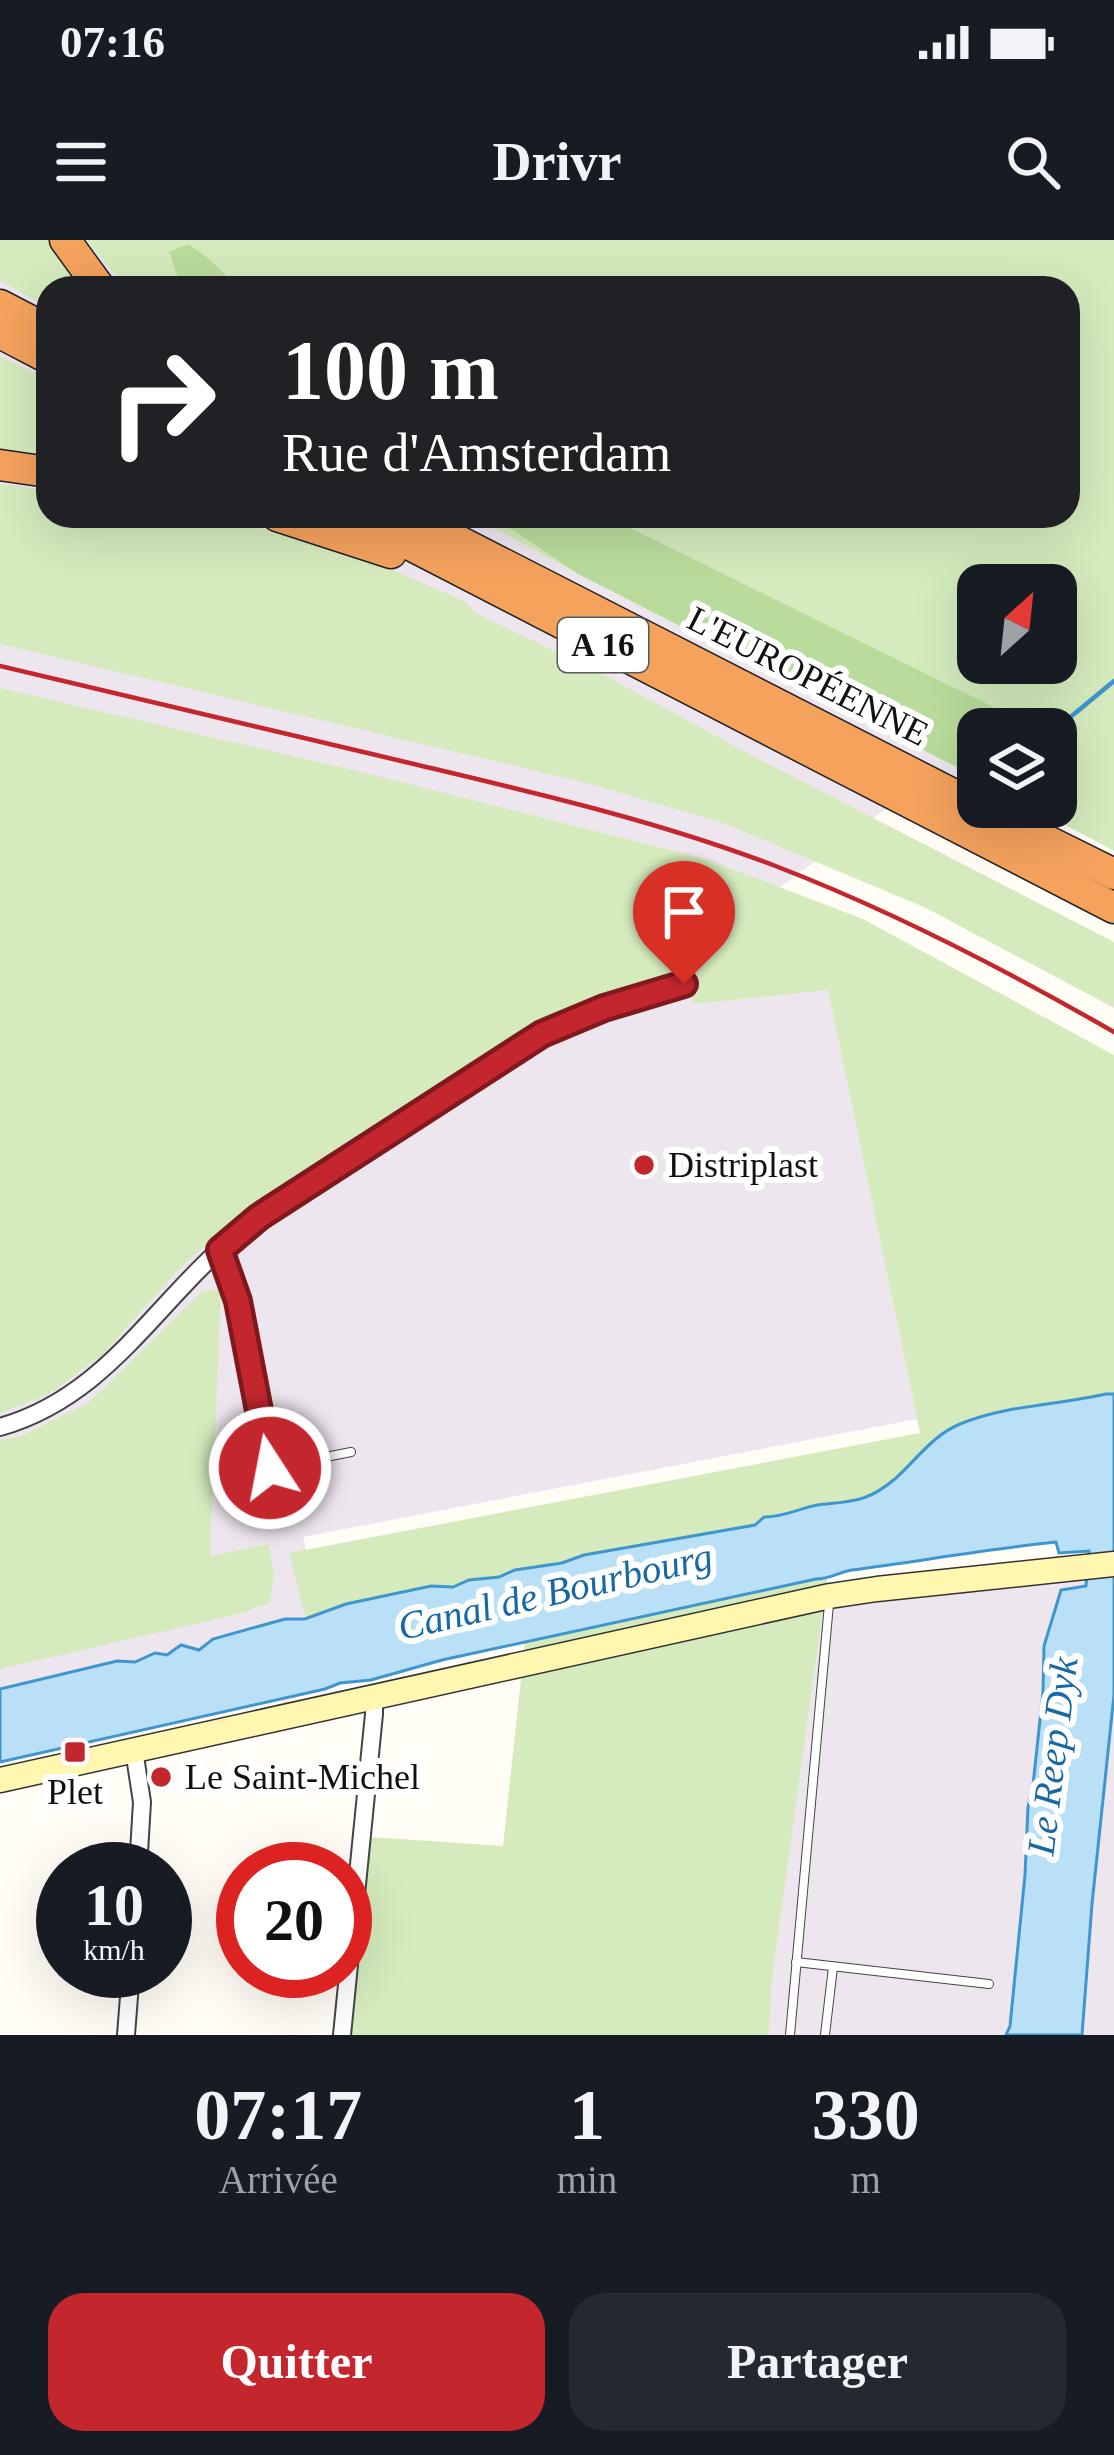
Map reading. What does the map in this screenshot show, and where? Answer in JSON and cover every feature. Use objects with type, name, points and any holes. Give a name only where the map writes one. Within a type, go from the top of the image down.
[{"type":"highway","points":[[65,240],[91,276]]},
{"type":"highway","points":[[0,305],[36,324]]},
{"type":"highway","points":[[0,333],[36,352]]},
{"type":"highway","points":[[0,464],[36,470]]},
{"type":"highway","points":[[316,528],[422,566],[851,773]]},
{"type":"highway","name":"L'EUROPÉENNE","points":[[377,528],[1114,908]]},
{"type":"highway","name":"L'EUROPÉENNE","points":[[433,528],[957,796]]},
{"type":"highway","points":[[459,528],[718,675]]},
{"type":"highway","name":"L'EUROPÉENNE","points":[[1021,828],[1114,874]]},
{"type":"main road","points":[[0,1780],[830,1596],[1114,1564]]},
{"type":"street","points":[[0,1427],[39,1412],[95,1377],[220,1250],[259,1217],[542,1034],[604,1008],[684,984]]},
{"type":"street","points":[[342,2035],[374,1697]]},
{"type":"street","points":[[134,1750],[142,1792],[140,1842]]},
{"type":"street","points":[[126,2035],[129,1998]]},
{"type":"lane","points":[[220,1250],[238,1301],[270,1468],[351,1452]]},
{"type":"lane","points":[[790,2035],[830,1596]]},
{"type":"lane","points":[[796,1962],[988,1984]]},
{"type":"lane","points":[[825,2035],[833,1966]]},
{"type":"shaded area","points":[[0,240],[86,240],[116,276],[36,276],[36,528],[494,528],[957,767],[957,778],[883,811],[682,960],[695,1004],[828,989],[917,1419],[303,1537],[322,1613],[213,1639],[198,1650],[176,1647],[167,1655],[135,1663],[117,1661],[0,1689]]},
{"type":"shaded area","points":[[1114,1576],[1114,2035],[769,2035],[772,1979],[822,1609]]},
{"type":"green space","points":[[0,240],[51,240],[78,276],[36,276],[36,300],[0,281]]},
{"type":"green space","points":[[86,240],[1114,240],[1114,851],[1071,828],[1077,828],[1077,708],[957,708],[957,767],[494,528],[1080,528],[1080,276],[116,276]]},
{"type":"green space","points":[[188,244],[227,276],[178,276],[169,252]]},
{"type":"green space","points":[[0,356],[36,374],[36,456],[0,450]]},
{"type":"green space","points":[[0,484],[36,488],[36,528],[261,528],[376,563],[464,601],[476,613],[1114,942],[1114,1008],[926,908],[723,823],[587,783],[0,644]]},
{"type":"green space","points":[[510,528],[630,528],[995,708],[957,708],[957,767],[578,574]]},
{"type":"green space","points":[[0,688],[706,859],[863,919],[1114,1055],[1114,1394],[1008,1410],[956,1425],[868,1497],[797,1509],[756,1525],[346,1604],[306,1619],[289,1553],[920,1433],[828,990],[694,1004],[686,975],[606,997],[531,1025],[224,1230],[180,1268],[102,1355],[48,1395],[0,1413]]},
{"type":"green space","points":[[221,1289],[210,1556],[269,1544],[274,1574],[270,1603],[0,1669],[0,1440],[21,1436],[88,1403],[203,1291]]},
{"type":"green space","points":[[827,1579],[772,1979],[769,2035],[348,2035],[352,1998],[372,1998],[370,1837],[503,1846],[525,1642]]},
{"type":"water","points":[[1114,1394],[1114,1695],[1082,2035],[1006,2035],[1044,1646],[1061,1590],[1086,1586],[1089,1551],[1059,1553],[1056,1542],[847,1571],[0,1762],[0,1689],[117,1661],[135,1662],[155,1653],[167,1655],[181,1645],[199,1650],[213,1639],[285,1619],[305,1619],[346,1604],[431,1586],[453,1587],[859,1499],[886,1486],[933,1441],[960,1424],[1014,1409]]},
{"type":"waterway","points":[[1077,712],[1114,681]]},
{"type":"railway","points":[[0,666],[509,787],[690,836],[822,884],[907,923],[1114,1032]]},
{"type":"place","name":"Distriplast","points":[[644,1165]]},
{"type":"place","name":"Plet","points":[[75,1752]]},
{"type":"place","name":"Le Saint-Michel","points":[[161,1777]]},
{"type":"route","points":[[270,1468],[238,1301],[220,1250],[259,1217],[542,1034],[604,1008],[684,984]]},
{"type":"water label","name":"Canal de Bourbourg","points":[[555,1591]]},
{"type":"water label","name":"Le Reep Dyk","points":[[1052,1756]]}]
